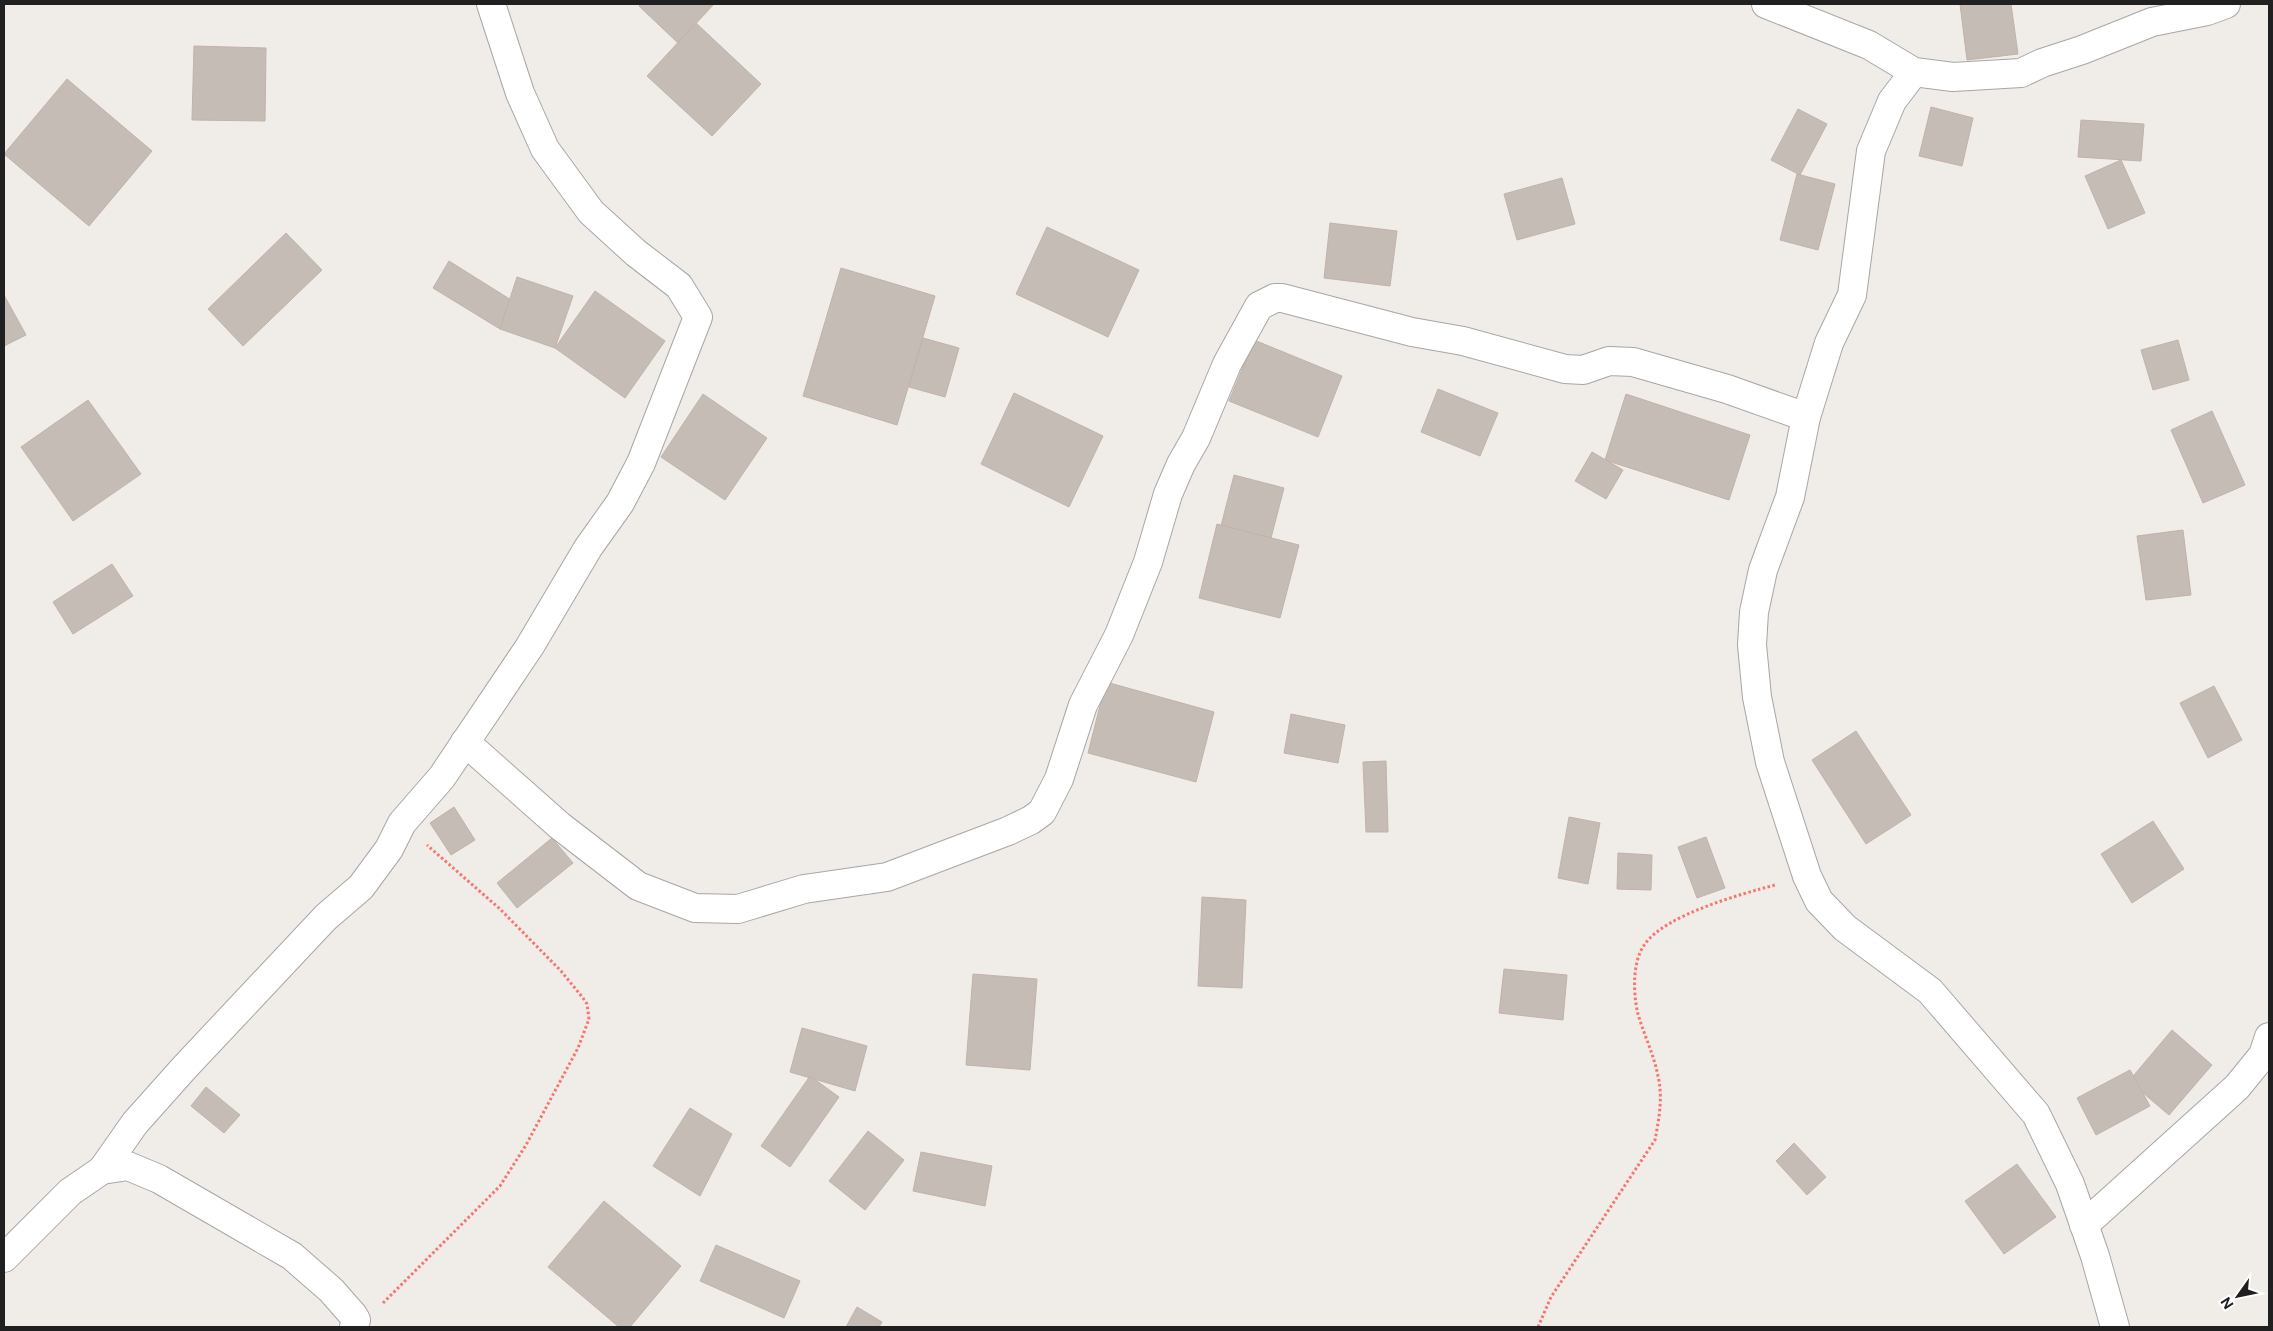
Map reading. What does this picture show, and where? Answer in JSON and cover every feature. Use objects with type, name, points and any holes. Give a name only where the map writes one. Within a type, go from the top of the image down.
[{"type":"street","points":[[4,1258],[70,1192],[102,1170],[135,1123],[185,1067],[326,917],[361,886],[389,849],[402,823],[442,776],[530,646],[588,548],[620,503],[641,464],[698,317],[679,286],[636,253],[591,212],[545,149],[520,93],[491,4]]},
{"type":"street","points":[[1766,4],[1869,44],[1914,72],[1953,77],[2021,73],[2042,63],[2082,50],[2152,22],[2207,11],[2226,4]]},
{"type":"street","points":[[1914,72],[1892,101],[1871,151],[1852,295],[1829,344],[1806,417],[1790,497],[1763,570],[1754,612],[1752,645],[1757,697],[1770,762],[1807,876],[1819,901],[1845,928],[1930,991],[1945,1006],[2036,1114],[2070,1184],[2115,1327]]},
{"type":"street","points":[[465,742],[560,826],[638,886],[695,908],[738,909],[804,888],[887,877],[1008,831],[1031,820],[1042,812],[1059,779],[1083,705],[1118,635],[1148,562],[1168,494],[1181,464],[1196,438],[1227,364],[1259,306],[1275,298],[1282,298],[1412,332],[1464,341],[1565,369],[1583,370],[1609,361],[1633,362],[1727,389],[1806,417]]},
{"type":"street","points":[[2084,1225],[2237,1087],[2263,1055],[2269,1037]]},
{"type":"street","points":[[102,1170],[128,1166],[159,1179],[292,1256],[331,1290],[353,1315],[355,1326]]},
{"type":"path","points":[[355,1326],[376,1310],[500,1186],[526,1145],[578,1048],[588,1019],[587,1004],[562,971],[500,908],[402,823]]},
{"type":"path","points":[[1538,1327],[1551,1297],[1655,1140],[1660,1112],[1658,1077],[1637,1012],[1633,978],[1644,944],[1664,925],[1692,913],[1748,892],[1807,876]]},
{"type":"building","points":[[642,4],[714,4],[678,43],[639,6]]},
{"type":"building","points":[[1960,4],[2011,4],[2018,54],[1967,60]]},
{"type":"building","points":[[696,23],[761,84],[712,136],[647,76]]},
{"type":"building","points":[[194,46],[266,48],[265,121],[192,120]]},
{"type":"building","points":[[67,79],[152,151],[89,226],[4,154]]},
{"type":"building","points":[[1931,107],[1973,118],[1962,166],[1919,156]]},
{"type":"building","points":[[1798,109],[1827,124],[1800,175],[1771,160]]},
{"type":"building","points":[[2081,120],[2144,124],[2141,161],[2078,157]]},
{"type":"building","points":[[2121,160],[2145,213],[2108,229],[2085,176]]},
{"type":"building","points":[[1797,174],[1835,184],[1818,250],[1780,240]]},
{"type":"building","points":[[1562,178],[1575,224],[1517,240],[1504,194]]},
{"type":"building","points":[[1330,223],[1397,231],[1390,286],[1324,278]]},
{"type":"building","points":[[1047,227],[1139,270],[1108,337],[1016,294]]},
{"type":"building","points":[[286,233],[322,270],[243,346],[208,309]]},
{"type":"building","points":[[449,261],[516,303],[500,329],[433,288]]},
{"type":"building","points":[[841,268],[935,296],[897,425],[803,396]]},
{"type":"building","points":[[517,277],[573,296],[555,348],[500,329]]},
{"type":"building","points":[[595,291],[665,341],[625,398],[555,348]]},
{"type":"building","points":[[4,295],[26,335],[4,346]]},
{"type":"building","points":[[923,338],[959,348],[945,397],[909,387]]},
{"type":"building","points":[[1254,340],[1342,376],[1318,437],[1229,401]]},
{"type":"building","points":[[2178,340],[2189,380],[2153,390],[2141,350]]},
{"type":"building","points":[[1438,389],[1498,413],[1480,456],[1421,432]]},
{"type":"building","points":[[1014,393],[1103,436],[1069,507],[981,464]]},
{"type":"building","points":[[703,394],[767,438],[725,500],[661,457]]},
{"type":"building","points":[[1626,394],[1750,435],[1729,500],[1605,460]]},
{"type":"building","points":[[88,400],[141,474],[73,521],[21,447]]},
{"type":"building","points":[[2212,411],[2245,485],[2203,503],[2171,430]]},
{"type":"building","points":[[1592,452],[1623,470],[1606,499],[1575,481]]},
{"type":"building","points":[[1234,475],[1284,488],[1271,538],[1221,526]]},
{"type":"building","points":[[1217,524],[1299,545],[1280,618],[1199,598]]},
{"type":"building","points":[[2183,530],[2191,595],[2146,600],[2137,536]]},
{"type":"building","points":[[112,564],[133,596],[73,634],[53,602]]},
{"type":"building","points":[[1106,682],[1214,712],[1196,782],[1088,753]]},
{"type":"building","points":[[2214,686],[2242,740],[2208,758],[2180,703]]},
{"type":"building","points":[[1291,714],[1345,725],[1338,763],[1284,753]]},
{"type":"building","points":[[1856,731],[1911,815],[1866,844],[1812,760]]},
{"type":"building","points":[[1386,761],[1388,832],[1366,832],[1363,762]]},
{"type":"building","points":[[454,807],[475,840],[451,855],[430,823]]},
{"type":"building","points":[[1569,817],[1600,823],[1588,884],[1558,878]]},
{"type":"building","points":[[2153,821],[2184,869],[2132,903],[2101,854]]},
{"type":"building","points":[[1706,837],[1725,888],[1697,898],[1678,847]]},
{"type":"building","points":[[552,838],[573,863],[517,908],[497,883]]},
{"type":"building","points":[[1618,853],[1652,855],[1651,890],[1617,889]]},
{"type":"building","points":[[1202,897],[1246,900],[1242,988],[1198,986]]},
{"type":"building","points":[[1504,969],[1567,975],[1563,1020],[1499,1013]]},
{"type":"building","points":[[973,974],[1037,979],[1030,1070],[966,1065]]},
{"type":"building","points":[[802,1028],[867,1046],[855,1091],[790,1072]]},
{"type":"building","points":[[2172,1030],[2212,1065],[2169,1115],[2129,1081]]},
{"type":"building","points":[[2130,1070],[2150,1106],[2096,1135],[2077,1098]]},
{"type":"building","points":[[810,1076],[839,1097],[790,1167],[761,1146]]},
{"type":"building","points":[[206,1087],[240,1115],[224,1133],[191,1106]]},
{"type":"building","points":[[690,1108],[732,1134],[700,1196],[653,1166]]},
{"type":"building","points":[[868,1131],[904,1160],[865,1210],[829,1181]]},
{"type":"building","points":[[1794,1143],[1826,1177],[1807,1195],[1776,1161]]},
{"type":"building","points":[[921,1152],[992,1166],[985,1206],[913,1191]]},
{"type":"building","points":[[2017,1164],[2056,1217],[2004,1254],[1965,1201]]},
{"type":"building","points":[[604,1201],[681,1266],[630,1327],[619,1327],[548,1267]]},
{"type":"building","points":[[716,1245],[800,1281],[784,1318],[700,1281]]},
{"type":"building","points":[[857,1307],[882,1322],[879,1327],[846,1327]]}]
